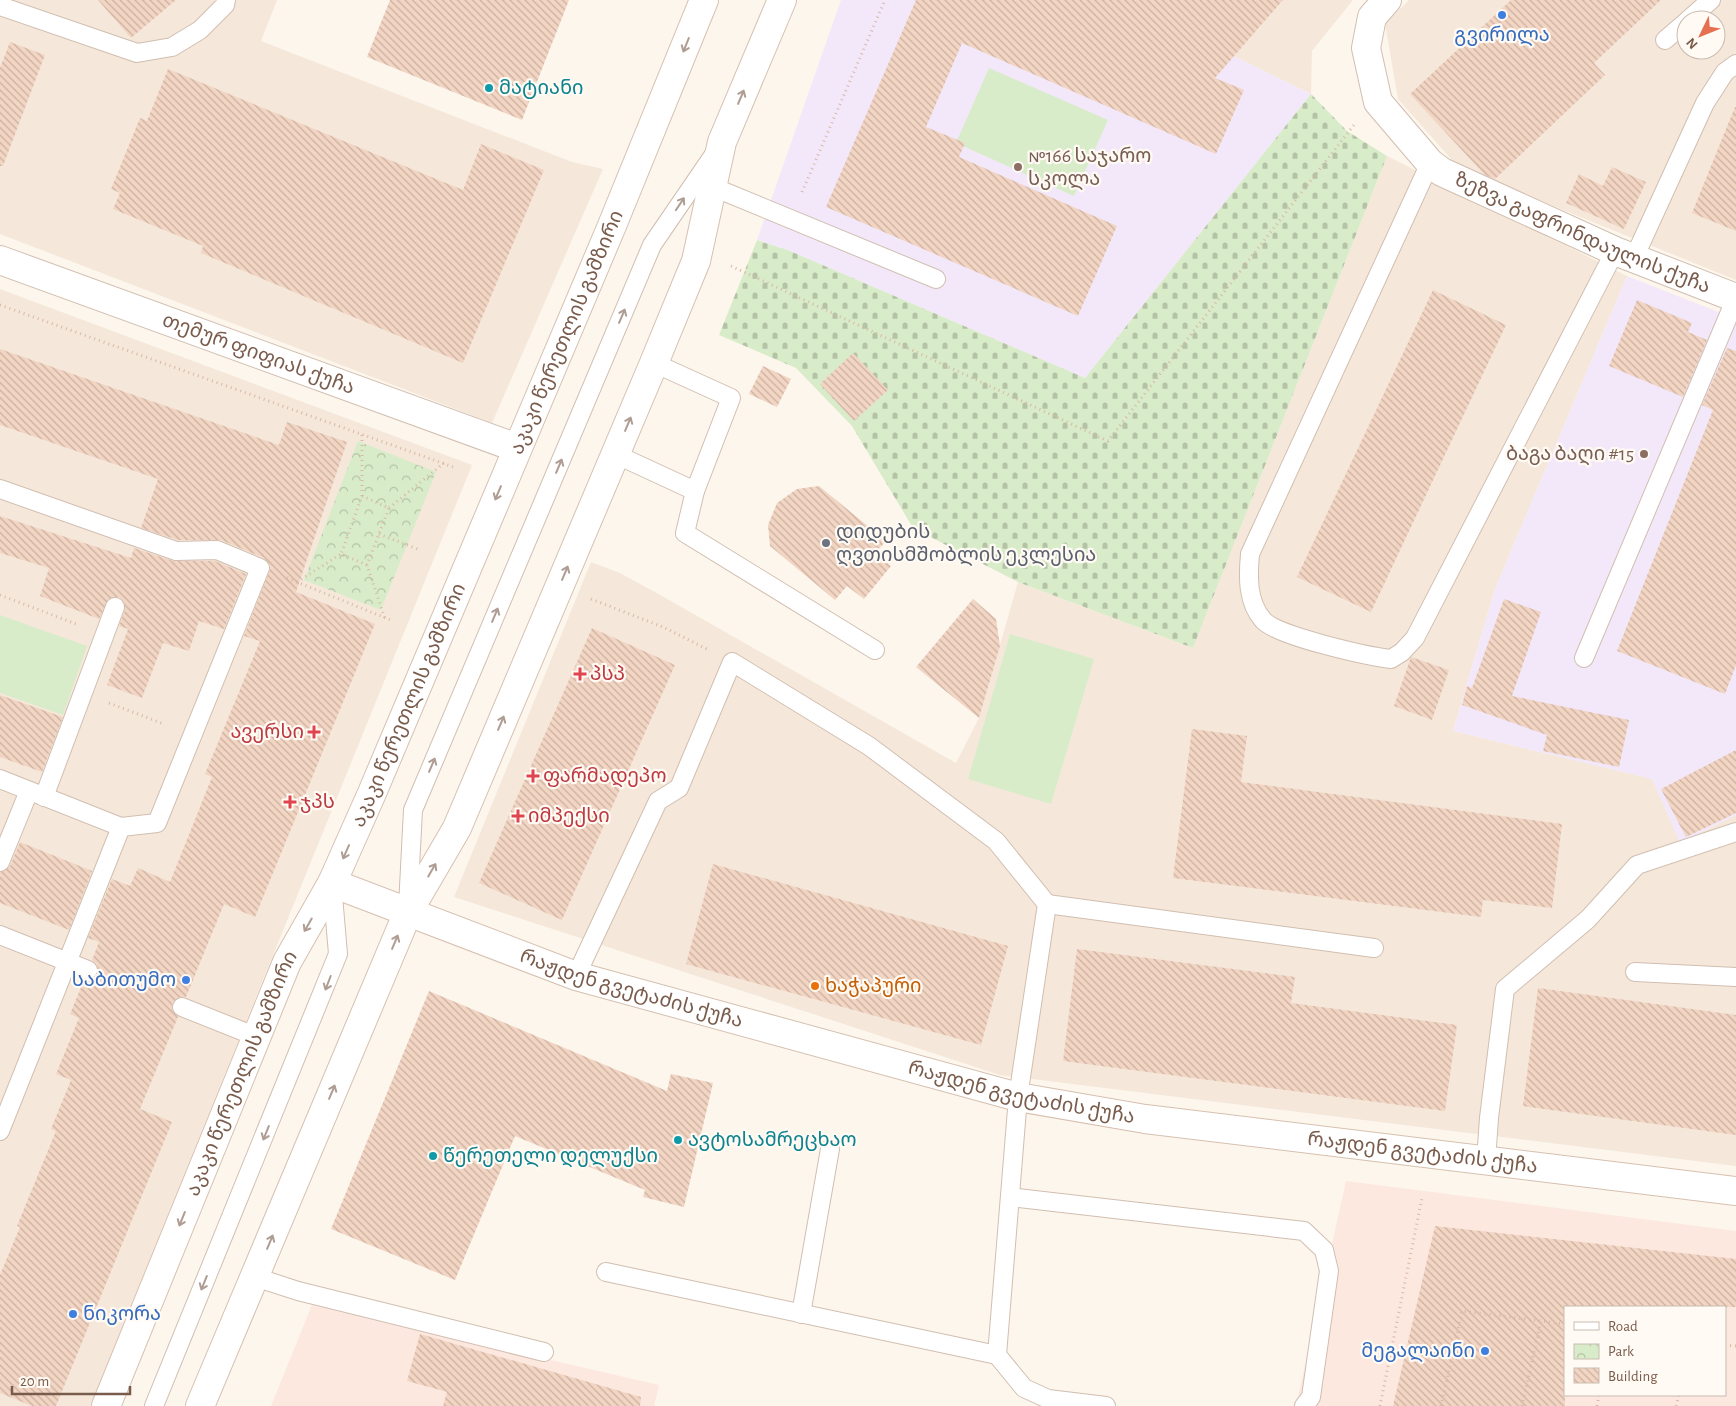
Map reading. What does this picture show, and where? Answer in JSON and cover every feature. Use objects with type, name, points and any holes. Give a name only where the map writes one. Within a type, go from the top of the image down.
[{"type":"main road","name":"აკაკი წერეთლის გამზირი","points":[[106,1406],[286,962],[332,883],[517,448],[704,0]]},
{"type":"main road","points":[[200,1406],[408,912],[457,828],[654,363],[696,261],[722,142],[782,0]]},
{"type":"main road","points":[[1378,102],[1366,48],[1372,18],[1387,0]]},
{"type":"main road","name":"ზეზვა გაფრინდაულის ქუჩა","points":[[1378,102],[1430,163],[1442,172],[1624,255],[1736,298]]},
{"type":"main road","name":"თემურ ფიფიას ქუჩა","points":[[0,260],[517,448]]},
{"type":"main road","name":"რაჟდენ გვეტაძის ქუჩა","points":[[332,883],[576,976],[1018,1097],[1145,1120],[1736,1191]]},
{"type":"lane","points":[[0,6],[137,54],[172,47],[200,30],[225,5],[226,0]]},
{"type":"lane","points":[[1700,10],[1711,0]]},
{"type":"lane","points":[[1665,40],[1676,30]]},
{"type":"lane","points":[[1430,163],[1250,554],[1247,581],[1254,603],[1263,620],[1279,631],[1391,659],[1402,652],[1415,638],[1705,103],[1725,72],[1736,64]]},
{"type":"lane","points":[[408,912],[412,810],[652,244],[722,142]]},
{"type":"lane","points":[[713,187],[936,278]]},
{"type":"lane","points":[[1584,658],[1736,298]]},
{"type":"lane","points":[[654,363],[731,398],[695,491],[685,533],[875,650]]},
{"type":"lane","points":[[615,454],[695,491]]},
{"type":"lane","points":[[0,489],[176,551],[217,550],[260,568],[157,823],[121,827],[0,779]]},
{"type":"lane","points":[[0,862],[36,794],[83,693],[115,607]]},
{"type":"lane","points":[[576,976],[658,801],[679,788],[732,662],[870,746],[996,841],[1047,904],[1374,948]]},
{"type":"lane","points":[[0,1130],[69,962],[121,827]]},
{"type":"lane","points":[[1486,1161],[1488,1118],[1505,989],[1588,920],[1638,865],[1736,832]]},
{"type":"lane","points":[[154,1406],[335,963],[338,954],[332,883]]},
{"type":"lane","points":[[997,1355],[1018,1097],[1047,904]]},
{"type":"lane","points":[[0,935],[88,970]]},
{"type":"lane","points":[[1634,972],[1736,977]]},
{"type":"lane","points":[[182,1007],[257,1037]]},
{"type":"lane","points":[[801,1314],[830,1149]]},
{"type":"lane","points":[[1010,1198],[1304,1231],[1324,1250],[1329,1271],[1311,1397],[1304,1406]]},
{"type":"lane","points":[[606,1272],[997,1355],[1024,1388],[1048,1399],[1106,1406]]},
{"type":"lane","points":[[255,1278],[544,1352]]},
{"type":"path","points":[[791,218],[885,0]]},
{"type":"path","points":[[731,266],[1108,441],[1347,131],[1378,102]]},
{"type":"path","points":[[0,305],[456,468]]},
{"type":"path","points":[[296,582],[341,554],[362,496],[362,434]]},
{"type":"path","points":[[385,619],[367,565],[389,508],[444,463]]},
{"type":"path","points":[[362,496],[389,508]]},
{"type":"path","points":[[379,534],[420,550]]},
{"type":"path","points":[[341,554],[367,565]]},
{"type":"path","points":[[260,568],[392,621]]},
{"type":"path","points":[[0,595],[105,635]]},
{"type":"path","points":[[589,598],[663,627],[732,662]]},
{"type":"path","points":[[83,693],[192,735]]},
{"type":"path","points":[[1380,1406],[1422,1198]]},
{"type":"path","points":[[1441,1406],[1462,1311],[1564,1324]]},
{"type":"path","points":[[1522,1406],[1541,1321]]},
{"type":"shaded area","points":[[0,0],[277,0],[261,41],[572,162],[603,169],[492,423],[0,234]]},
{"type":"shaded area","name":"№166 საჯარო სკოლა","points":[[841,0],[1119,0],[1311,94],[1085,378],[790,251],[757,240]]},
{"type":"shaded area","points":[[1119,0],[1353,0],[1312,51],[1311,94]]},
{"type":"shaded area","points":[[1409,0],[1736,0],[1736,280],[1459,168],[1398,99],[1385,24]]},
{"type":"shaded area","points":[[1387,156],[1627,276],[1495,589],[1453,731],[1653,779],[1680,842],[1736,815],[1736,1166],[1000,1075],[454,897],[591,562],[620,573],[662,596],[956,763],[979,718],[1018,582],[1193,648]]},
{"type":"shaded area","name":"ბაგა ბაღი #15","points":[[1627,276],[1736,319],[1736,815],[1680,843],[1652,779],[1453,731],[1495,589]]},
{"type":"shaded area","points":[[0,289],[472,465],[90,1406],[0,1406]]},
{"type":"shaded area","points":[[1346,1181],[1736,1231],[1736,1406],[1296,1406]]},
{"type":"shaded area","points":[[312,1305],[659,1385],[654,1406],[271,1406]]},
{"type":"green space","points":[[989,68],[1108,120],[1074,196],[956,143]]},
{"type":"green space","points":[[1311,94],[1347,131],[1387,156],[1193,648],[1018,582],[913,528],[852,426],[796,368],[719,335],[757,240],[790,251],[1085,378]]},
{"type":"green space","points":[[358,441],[436,472],[381,610],[304,580]]},
{"type":"green space","points":[[0,615],[87,646],[63,715],[0,693]]},
{"type":"green space","points":[[1010,634],[1094,659],[1051,804],[968,779]]},
{"type":"building","points":[[98,0],[176,0],[131,38]]},
{"type":"building","name":"მატიანი","points":[[390,0],[569,0],[522,120],[367,57]]},
{"type":"building","points":[[916,0],[1283,0],[1215,78],[1244,90],[1216,154],[962,43],[926,127],[965,143],[959,157],[1117,226],[1078,316],[826,207]]},
{"type":"building","points":[[1511,0],[1661,0],[1594,63],[1605,75],[1495,179],[1485,175],[1410,94]]},
{"type":"building","points":[[10,42],[45,55],[3,166],[0,166],[0,68]]},
{"type":"building","points":[[168,69],[463,190],[481,144],[544,170],[463,363],[201,253],[203,246],[113,209],[120,193],[111,189],[140,118],[147,121]]},
{"type":"building","points":[[1736,107],[1736,231],[1692,213]]},
{"type":"building","points":[[1612,167],[1646,182],[1624,229],[1566,203],[1579,174],[1603,186]]},
{"type":"building","points":[[1433,290],[1506,325],[1371,612],[1297,577]]},
{"type":"building","points":[[1637,300],[1692,323],[1688,332],[1707,340],[1683,397],[1609,366]]},
{"type":"building","points":[[1727,348],[1736,351],[1736,665],[1725,694],[1617,651],[1713,410],[1702,405]]},
{"type":"building","points":[[0,349],[279,445],[287,422],[347,442],[296,592],[375,624],[255,917],[224,904],[186,997],[180,997],[172,1003],[172,1009],[178,1017],[140,1109],[172,1122],[56,1406],[32,1406],[0,1393],[0,1275],[20,1227],[17,1226],[56,1131],[51,1129],[71,1080],[56,1074],[79,1018],[70,1014],[84,980],[94,979],[98,973],[97,964],[92,960],[99,942],[88,938],[112,879],[130,886],[138,868],[170,882],[212,777],[205,774],[260,641],[244,636],[271,567],[264,558],[221,540],[178,540],[141,528],[158,479],[0,425]]},
{"type":"building","points":[[853,353],[888,390],[854,421],[820,384]]},
{"type":"building","points":[[763,366],[791,379],[777,407],[749,394]]},
{"type":"building","name":"დიდუბის ღვთისმშობლის ეკლესია","points":[[819,486],[886,541],[875,553],[891,566],[864,599],[847,586],[835,600],[770,546],[768,525],[777,503],[797,489]]},
{"type":"building","points":[[0,516],[131,558],[134,548],[173,561],[215,561],[246,574],[224,629],[199,621],[189,651],[163,643],[142,698],[107,685],[128,629],[119,626],[125,610],[123,601],[118,597],[109,599],[99,619],[40,596],[49,568],[0,553]]},
{"type":"building","points":[[973,599],[996,619],[1000,646],[979,718],[916,667]]},
{"type":"building","points":[[1504,599],[1541,612],[1512,696],[1629,720],[1619,767],[1543,751],[1547,735],[1462,705],[1467,686],[1472,688]]},
{"type":"building","points":[[592,628],[675,665],[562,920],[479,883]]},
{"type":"building","points":[[1411,657],[1449,670],[1432,720],[1394,706]]},
{"type":"building","points":[[0,695],[63,717],[42,772],[0,757]]},
{"type":"building","points":[[1192,729],[1247,736],[1241,782],[1562,824],[1552,908],[1483,900],[1481,917],[1173,878]]},
{"type":"building","points":[[1736,750],[1736,813],[1686,837],[1661,789]]},
{"type":"building","points":[[20,842],[92,871],[69,930],[0,903],[0,872],[10,866]]},
{"type":"building","points":[[713,864],[1008,946],[981,1045],[686,964]]},
{"type":"building","points":[[1077,949],[1295,977],[1291,1003],[1457,1025],[1445,1111],[1063,1061]]},
{"type":"building","points":[[1538,988],[1736,1015],[1736,1135],[1523,1106]]},
{"type":"building","name":"წერეთელი დელუქსი","points":[[429,991],[667,1091],[671,1074],[713,1083],[684,1207],[643,1197],[645,1190],[515,1136],[455,1280],[331,1229]]},
{"type":"building","name":"მეგალაინი","points":[[1435,1226],[1736,1259],[1736,1307],[1564,1306],[1565,1406],[1393,1406]]},
{"type":"building","points":[[420,1334],[641,1397],[640,1406],[443,1406],[447,1392],[407,1381]]},
{"type":"place","name":"გვირილა","points":[[1502,15]]},
{"type":"place","name":"მატიანი","points":[[489,88]]},
{"type":"place","name":"№166 საჯარო სკოლა","points":[[1018,167]]},
{"type":"place","name":"ბაგა ბაღი #15","points":[[1644,454]]},
{"type":"place","name":"დიდუბის ღვთისმშობლის ეკლესია","points":[[826,543]]},
{"type":"place","name":"პსპ","points":[[580,674]]},
{"type":"place","name":"ავერსი","points":[[314,732]]},
{"type":"place","name":"ფარმადეპო","points":[[533,776]]},
{"type":"place","name":"ჯპს","points":[[290,802]]},
{"type":"place","name":"იმპექსი","points":[[518,816]]},
{"type":"place","name":"საბითუმო","points":[[186,980]]},
{"type":"place","name":"ხაჭაპური","points":[[815,986]]},
{"type":"place","name":"ავტოსამრეცხაო","points":[[678,1140]]},
{"type":"place","name":"წერეთელი დელუქსი","points":[[433,1156]]},
{"type":"place","name":"ნიკორა","points":[[73,1314]]},
{"type":"place","name":"მეგალაინი","points":[[1485,1351]]}]
